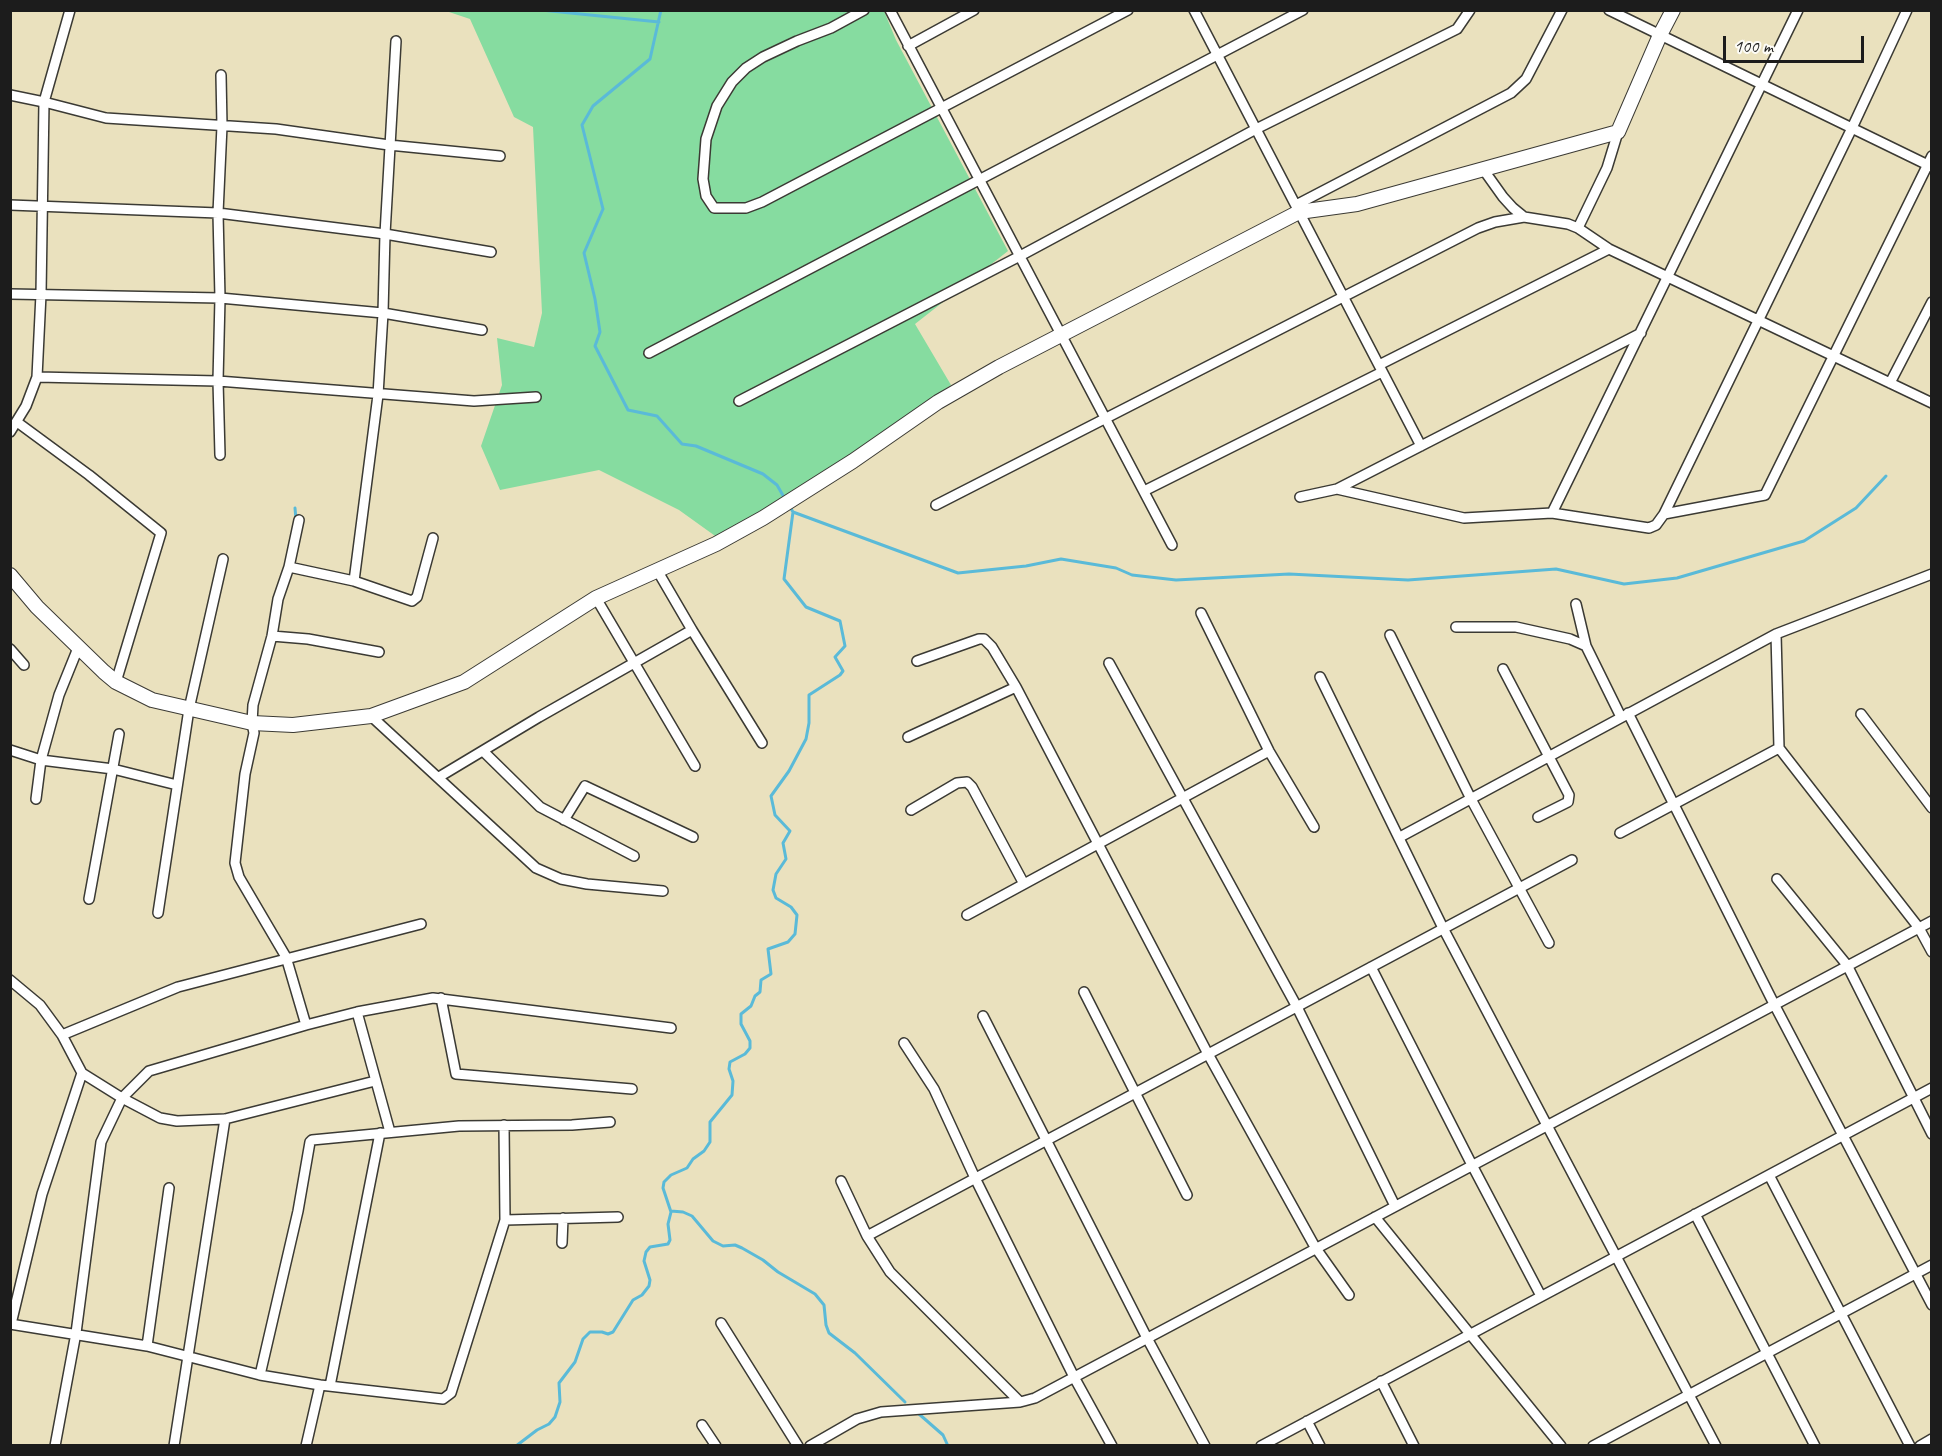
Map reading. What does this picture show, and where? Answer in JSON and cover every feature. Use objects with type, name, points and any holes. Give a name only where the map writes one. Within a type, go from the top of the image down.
[{"type":"street","points":[[10,432],[26,406],[37,377],[41,294],[44,102],[70,10]]},
{"type":"street","points":[[864,10],[831,28],[763,57],[732,82],[717,106],[706,139],[703,179],[706,196],[714,208],[746,208],[762,202],[1128,10]]},
{"type":"street","points":[[890,10],[1172,545]]},
{"type":"street","points":[[908,46],[975,10]]},
{"type":"street","points":[[1194,10],[1421,446]]},
{"type":"street","points":[[649,353],[1303,10]]},
{"type":"street","points":[[739,401],[1020,256],[1256,129],[1457,29],[1470,10]]},
{"type":"street","points":[[10,575],[37,607],[116,682],[152,700],[252,723],[293,725],[371,716],[464,682],[596,598],[716,544],[763,518],[853,461],[938,402],[1511,93],[1526,79],[1562,10]]},
{"type":"street","points":[[1609,10],[1852,128],[1930,162],[1765,495],[1664,514]]},
{"type":"street","points":[[1578,228],[1606,168],[1618,132],[1660,35],[1673,10]]},
{"type":"street","points":[[1552,513],[1798,10]]},
{"type":"street","points":[[1337,489],[1464,518],[1552,513],[1649,528],[1656,525],[1664,514],[1907,10]]},
{"type":"street","points":[[354,582],[378,394],[396,40]]},
{"type":"street","points":[[220,455],[218,213],[222,126],[221,75]]},
{"type":"street","points":[[10,95],[106,117],[276,129],[389,146],[500,156]]},
{"type":"street","points":[[1298,209],[1357,204],[1618,132]]},
{"type":"street","points":[[1483,170],[1503,197],[1524,217]]},
{"type":"street","points":[[10,205],[218,213],[385,234],[491,252]]},
{"type":"street","points":[[936,505],[1478,228],[1502,220],[1524,217],[1568,224],[1578,228],[1609,249],[1932,403]]},
{"type":"street","points":[[1144,491],[1609,249]]},
{"type":"street","points":[[10,294],[220,298],[383,312],[482,330]]},
{"type":"street","points":[[1890,383],[1932,302]]},
{"type":"street","points":[[1300,497],[1337,489],[1641,333]]},
{"type":"street","points":[[37,377],[218,381],[474,401],[536,397]]},
{"type":"street","points":[[17,422],[89,475],[161,533],[116,682]]},
{"type":"street","points":[[298,520],[289,567],[278,599],[272,636],[253,705],[252,723],[255,733],[245,774],[235,863],[239,877],[286,957],[306,1025]]},
{"type":"street","points":[[289,567],[354,582],[412,601],[415,600],[434,538]]},
{"type":"street","points":[[158,913],[189,709],[223,559]]},
{"type":"street","points":[[657,570],[762,743]]},
{"type":"street","points":[[1400,837],[1776,634],[1932,574]]},
{"type":"street","points":[[596,598],[695,766]]},
{"type":"street","points":[[1576,604],[1586,646],[1674,804],[1774,1004],[1932,1305]]},
{"type":"street","points":[[1201,613],[1269,751],[1314,827]]},
{"type":"street","points":[[1456,627],[1516,627],[1570,639],[1586,646]]},
{"type":"street","points":[[439,777],[692,630]]},
{"type":"street","points":[[1776,634],[1779,748],[1919,928],[1932,952]]},
{"type":"street","points":[[1390,635],[1471,799],[1549,943]]},
{"type":"street","points":[[272,636],[308,639],[379,652]]},
{"type":"street","points":[[917,661],[979,639],[984,639],[993,647],[1208,1054],[1315,1247],[1349,1295]]},
{"type":"street","points":[[36,799],[41,760],[59,695],[78,648]]},
{"type":"street","points":[[10,649],[24,665]]},
{"type":"street","points":[[1109,663],[1297,1007],[1395,1206]]},
{"type":"street","points":[[1503,669],[1547,757],[1569,795],[1568,802],[1539,817]]},
{"type":"street","points":[[1320,677],[1443,928],[1716,1446]]},
{"type":"street","points":[[908,737],[1016,687]]},
{"type":"street","points":[[1861,714],[1932,808]]},
{"type":"street","points":[[371,716],[529,862],[549,875],[586,884],[663,891]]},
{"type":"street","points":[[89,899],[119,734]]},
{"type":"street","points":[[1620,833],[1779,748]]},
{"type":"street","points":[[10,750],[41,760],[114,769],[177,785]]},
{"type":"street","points":[[967,915],[1269,751]]},
{"type":"street","points":[[484,752],[533,801],[564,820],[634,855]]},
{"type":"street","points":[[911,810],[957,783],[967,782],[972,787],[1024,884]]},
{"type":"street","points":[[564,820],[585,786],[693,837]]},
{"type":"street","points":[[867,1236],[1572,860]]},
{"type":"street","points":[[1778,879],[1848,965],[1912,1099],[1932,1134]]},
{"type":"street","points":[[810,1446],[857,1419],[881,1412],[1020,1402],[1035,1398],[1315,1247],[1932,921]]},
{"type":"street","points":[[62,1035],[178,987],[286,957],[421,924]]},
{"type":"street","points":[[1371,967],[1541,1296]]},
{"type":"street","points":[[10,980],[40,1005],[62,1035],[82,1073],[122,1098],[168,1121],[225,1119],[375,1081]]},
{"type":"street","points":[[1084,992],[1187,1195]]},
{"type":"street","points":[[441,998],[456,1074],[632,1089]]},
{"type":"street","points":[[55,1446],[76,1333],[99,1154],[105,1132],[122,1098],[143,1076],[158,1067],[306,1025],[424,999],[441,998],[670,1028]]},
{"type":"street","points":[[306,1446],[325,1386],[385,1133],[375,1081],[357,1012]]},
{"type":"street","points":[[983,1016],[1204,1446]]},
{"type":"street","points":[[904,1043],[934,1089],[975,1178],[1074,1377],[1112,1446]]},
{"type":"street","points":[[82,1073],[42,1194],[11,1324],[147,1346],[260,1375],[325,1386],[443,1399],[451,1393],[505,1220],[504,1125]]},
{"type":"street","points":[[1261,1446],[1932,1088]]},
{"type":"street","points":[[174,1446],[225,1119]]},
{"type":"street","points":[[260,1375],[298,1211],[310,1142],[315,1139],[459,1126],[572,1125],[610,1122]]},
{"type":"street","points":[[1769,1175],[1910,1446]]},
{"type":"street","points":[[841,1181],[867,1236],[891,1272],[1020,1402]]},
{"type":"street","points":[[147,1346],[169,1188]]},
{"type":"street","points":[[1695,1214],[1815,1446]]},
{"type":"street","points":[[505,1220],[618,1217]]},
{"type":"street","points":[[1375,1217],[1561,1446]]},
{"type":"street","points":[[562,1243],[563,1218]]},
{"type":"street","points":[[1593,1446],[1932,1265]]},
{"type":"street","points":[[721,1323],[798,1446]]},
{"type":"street","points":[[1381,1382],[1414,1446]]},
{"type":"street","points":[[1307,1421],[1320,1446]]},
{"type":"street","points":[[702,1425],[716,1446]]},
{"type":"street","points":[[1920,1446],[1932,1439]]},
{"type":"green space","points":[[446,11],[884,11],[896,40],[1008,251],[915,324],[951,385],[822,477],[718,538],[679,510],[599,470],[500,490],[481,446],[502,385],[497,338],[534,347],[542,313],[533,127],[514,117],[470,19]]},
{"type":"waterway","points":[[541,10],[659,22]]},
{"type":"waterway","points":[[661,10],[650,59],[593,106],[582,125],[603,209],[584,253],[600,332],[595,346],[628,410],[657,416],[682,444],[696,446],[763,474],[777,485],[785,499]]},
{"type":"waterway","points":[[793,512],[958,573],[1026,566],[1061,559],[1116,568],[1132,575],[1176,580],[1289,574],[1408,580],[1556,569],[1624,584],[1677,578],[1804,541],[1856,508],[1886,476]]},
{"type":"waterway","points":[[516,1446],[549,1424],[555,1417],[560,1402],[559,1383],[575,1362],[583,1339],[590,1332],[608,1334],[613,1332],[633,1300],[642,1295],[649,1286],[650,1280],[644,1261],[646,1252],[650,1247],[668,1244],[670,1240],[668,1224],[671,1212],[663,1188],[664,1182],[671,1175],[687,1168],[710,1142],[710,1122],[732,1095],[733,1081],[729,1069],[730,1062],[745,1054],[750,1048],[750,1041],[741,1024],[741,1014],[751,1006],[755,996],[760,992],[761,980],[771,974],[768,949],[788,942],[795,934],[797,915],[791,907],[776,898],[773,890],[776,874],[786,859],[783,843],[790,831],[775,815],[771,796],[789,771],[806,739],[809,723],[809,695],[843,671],[835,657],[845,646],[840,621],[806,607],[784,579],[793,512],[790,507]]},
{"type":"waterway","points":[[295,508],[296,520]]},
{"type":"waterway","points":[[671,1211],[683,1212],[692,1216],[713,1241],[723,1246],[735,1245],[742,1248],[815,1294],[824,1305],[829,1333],[855,1353],[905,1402]]},
{"type":"waterway","points":[[919,1414],[943,1435],[948,1446]]}]
